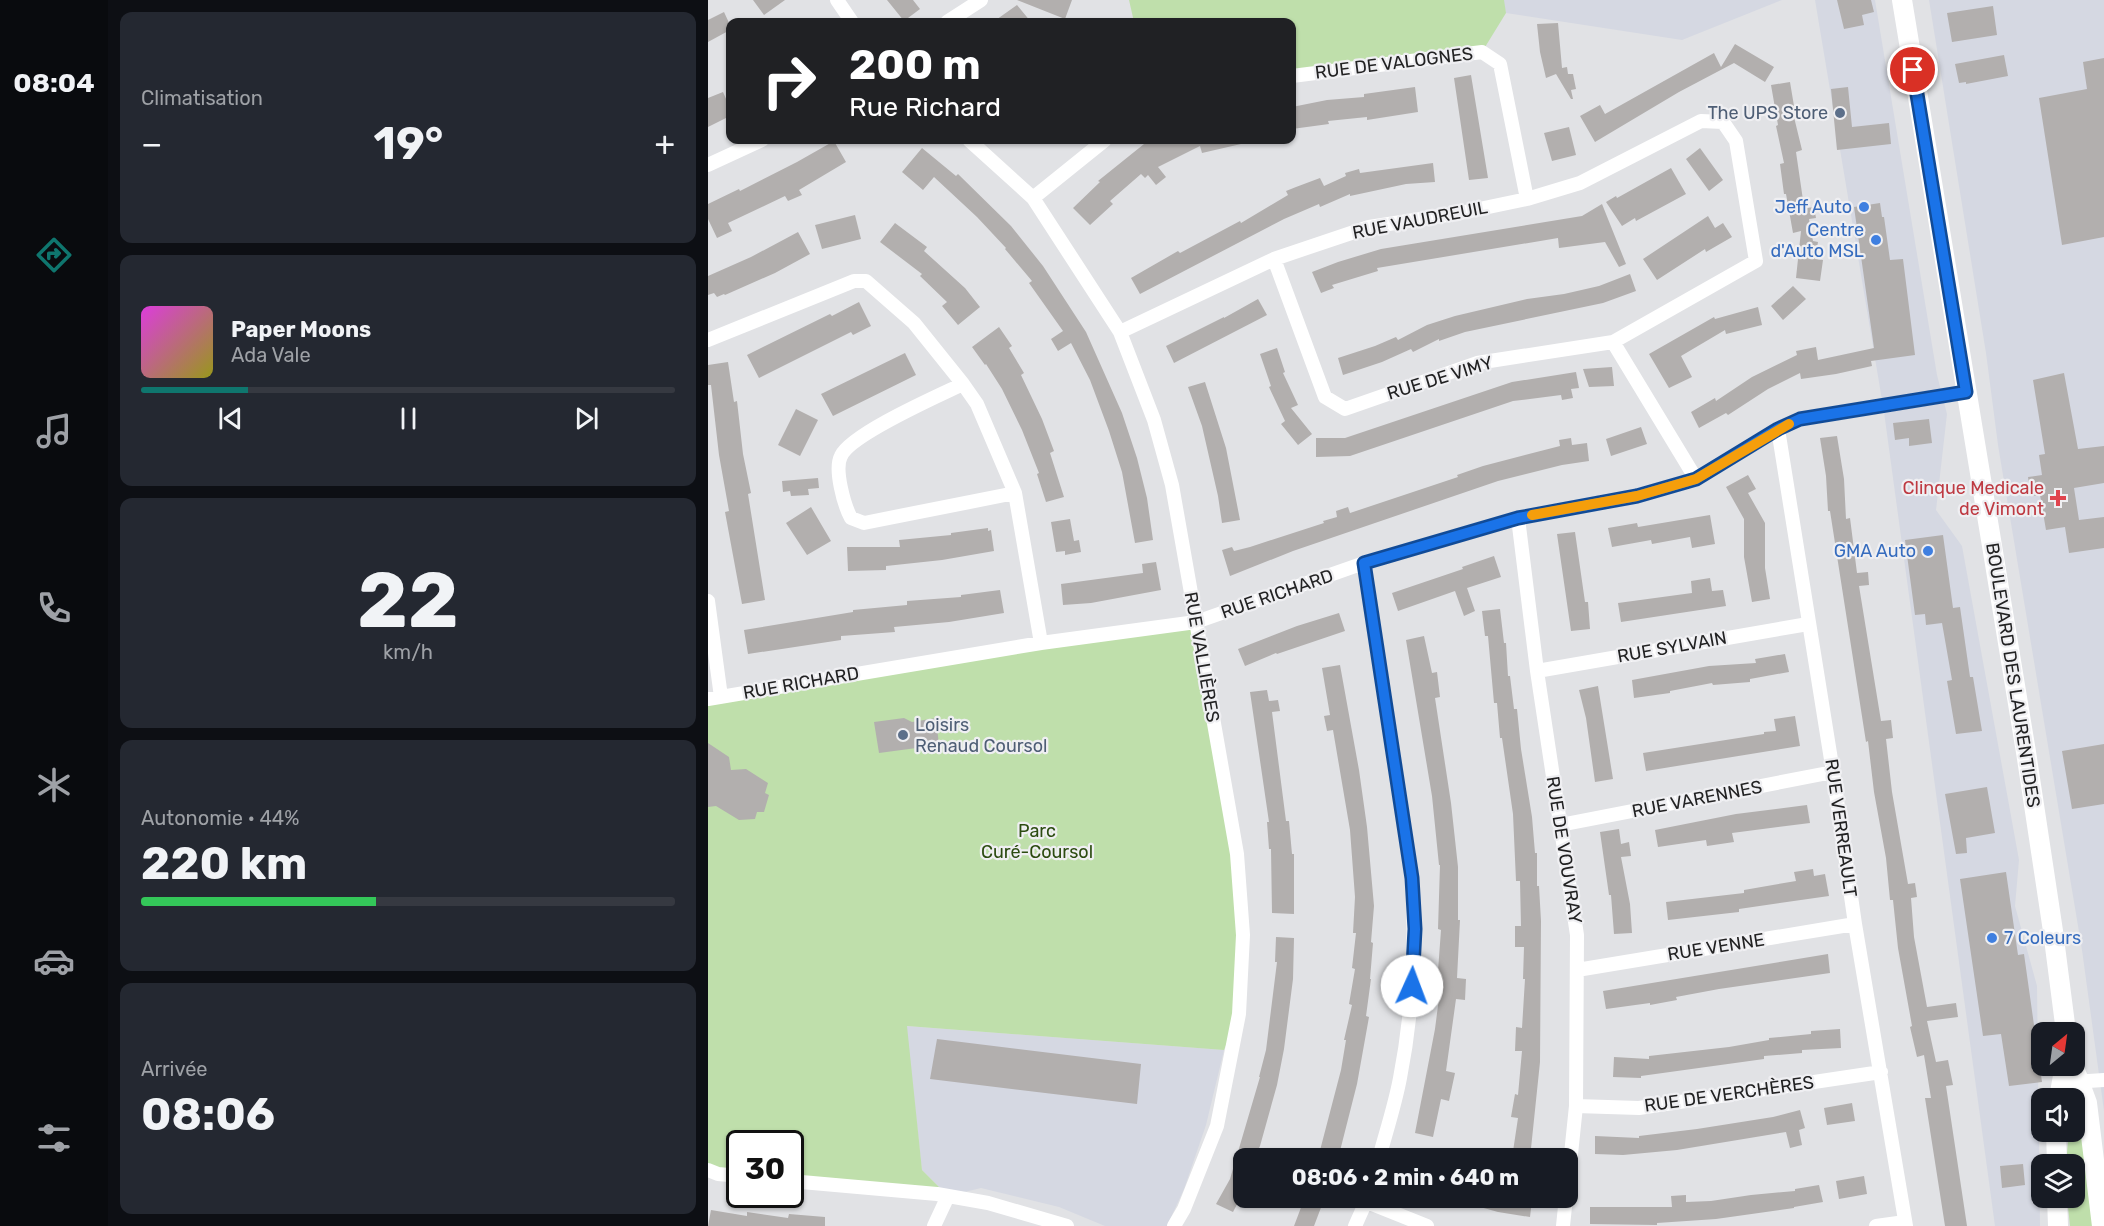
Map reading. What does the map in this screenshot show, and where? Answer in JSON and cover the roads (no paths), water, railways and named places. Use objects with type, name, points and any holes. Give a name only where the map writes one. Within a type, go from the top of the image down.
[{"type":"main road","name":"BOULEVARD DES LAURENTIDES","points":[[1902,0],[2026,752],[2065,1022]]},
{"type":"main road","points":[[2068,1079],[2087,1103],[2102,1226]]},
{"type":"main road","points":[[2057,1208],[2058,1226]]},
{"type":"street","points":[[837,0],[849,18]]},
{"type":"street","points":[[953,18],[981,0]]},
{"type":"street","name":"RUE DE VALOGNES","points":[[1296,75],[1482,52],[1500,64],[1527,199]]},
{"type":"street","name":"RUE VAUDREUIL","points":[[1120,332],[1274,259],[1369,227],[1460,213],[1527,199],[1580,183],[1701,121],[1723,122],[1736,141],[1756,261]]},
{"type":"street","points":[[708,165],[753,144]]},
{"type":"street","name":"RUE VALLIÈRES","points":[[973,144],[1033,198],[1120,332],[1154,420],[1172,485],[1237,854],[1243,935],[1239,1014],[1217,1126],[1184,1209],[1174,1226]]},
{"type":"street","points":[[1033,198],[1100,144]]},
{"type":"street","name":"RUE DE VIMY","points":[[1274,259],[1325,397],[1345,409],[1478,363],[1612,342],[1756,261]]},
{"type":"street","points":[[708,340],[854,281],[866,280],[914,323],[977,404],[1015,493],[1041,643]]},
{"type":"street","points":[[1612,342],[1696,479]]},
{"type":"street","points":[[963,384],[858,437],[842,453],[838,463],[845,507],[851,518],[864,523],[1015,493]]},
{"type":"street","name":"RUE RICHARD","points":[[715,698],[1041,643],[1196,622],[1364,563],[1518,518],[1637,496],[1696,479],[1778,429],[1806,418],[1966,392]]},
{"type":"street","name":"RUE VERREAULT","points":[[1778,429],[1855,924],[1906,1224]]},
{"type":"street","name":"RUE DE VOUVRAY","points":[[1518,518],[1537,670],[1576,934],[1576,1107],[1572,1148]]},
{"type":"street","points":[[1364,563],[1412,878],[1415,929],[1411,1004],[1400,1080],[1382,1148]]},
{"type":"street","points":[[708,601],[715,698]]},
{"type":"street","name":"RUE SYLVAIN","points":[[1537,670],[1808,624]]},
{"type":"street","name":"RUE VARENNES","points":[[1560,825],[1833,772]]},
{"type":"street","name":"RUE VENNE","points":[[1577,970],[1855,924]]},
{"type":"street","name":"RUE DE VERCHÈRES","points":[[1576,1107],[1640,1108],[1881,1072]]},
{"type":"street","points":[[2068,1079],[2104,1080]]},
{"type":"street","points":[[708,1170],[726,1175]]},
{"type":"street","points":[[804,1182],[948,1196],[988,1203],[1067,1226]]},
{"type":"street","points":[[934,1226],[948,1196]]},
{"type":"street","points":[[1355,1226],[1364,1208]]},
{"type":"street","points":[[1386,1208],[1427,1226]]},
{"type":"street","points":[[1563,1226],[1565,1208]]},
{"type":"street","points":[[1876,1226],[1906,1224]]},
{"type":"place","name":"The UPS Store","points":[[1840,113]]},
{"type":"place","name":"Jeff Auto","points":[[1864,207]]},
{"type":"place","name":"Centre d'Auto MSL","points":[[1876,240]]},
{"type":"place","name":"Clinque Medicale de Vimont","points":[[2058,498]]},
{"type":"place","name":"GMA Auto","points":[[1928,551]]},
{"type":"place","name":"Loisirs Renaud Coursol","points":[[903,735]]},
{"type":"place","name":"7 Coleurs","points":[[1992,938]]},
{"type":"park label","name":"Parc Curé-Coursol","points":[[1037,841]]}]
